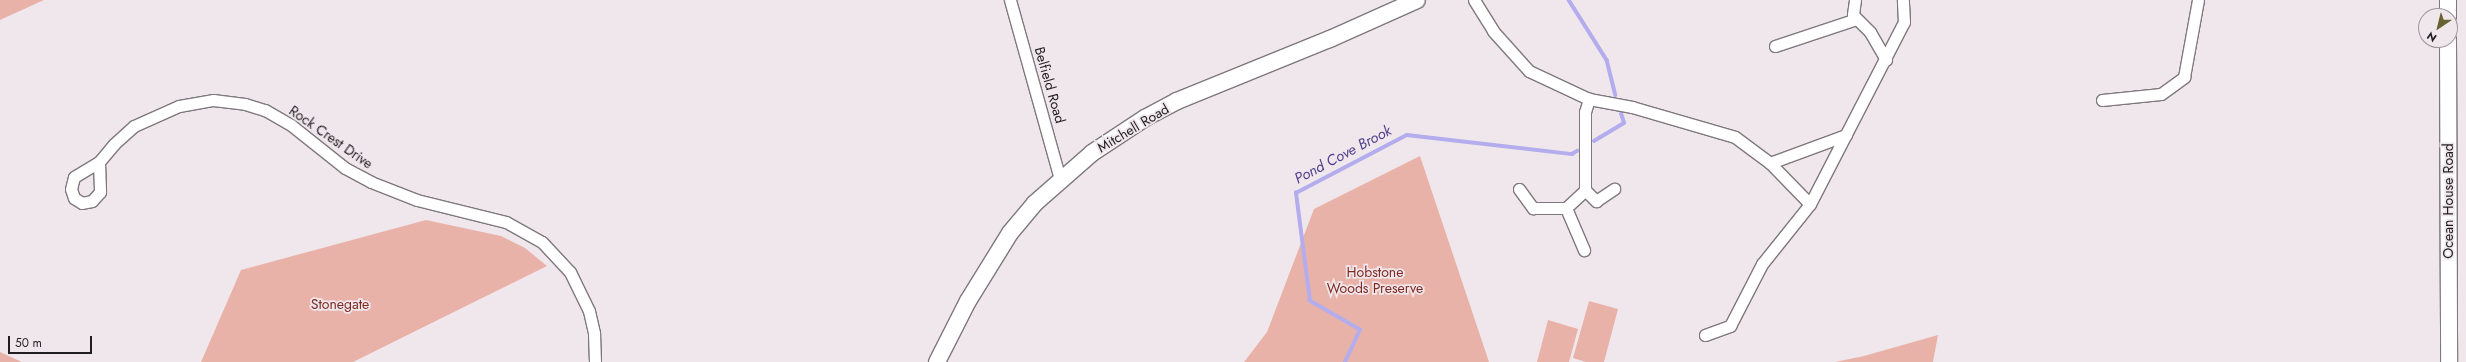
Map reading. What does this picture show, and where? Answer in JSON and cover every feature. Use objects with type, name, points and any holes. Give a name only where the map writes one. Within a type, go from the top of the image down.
[{"type":"street","name":"Belfield Road","points":[[1010,0],[1060,179]]},
{"type":"street","name":"Mitchell Road","points":[[937,362],[968,300],[999,249],[1026,213],[1060,179],[1108,141],[1177,101],[1330,39],[1417,0]]},
{"type":"street","points":[[1474,0],[1493,31],[1529,71],[1589,99],[1632,107],[1735,137],[1770,163],[1810,204]]},
{"type":"street","points":[[1855,0],[1853,15],[1870,32],[1886,60]]},
{"type":"street","points":[[1705,335],[1730,326],[1762,264],[1810,204],[1886,60],[1904,22],[1903,0]]},
{"type":"street","points":[[2102,100],[2160,94],[2184,77],[2198,0]]},
{"type":"street","points":[[1775,46],[1856,19]]},
{"type":"street","name":"Ocean House Road","points":[[2448,48],[2449,362]]},
{"type":"street","points":[[1589,99],[1585,112],[1585,190],[1596,202],[1614,189]]},
{"type":"street","name":"Rock Crest Drive","points":[[99,162],[114,144],[134,126],[179,106],[213,100],[245,104],[265,110],[291,126],[340,164],[371,182],[417,200],[506,222],[542,242],[557,256],[578,286],[591,318],[596,362]]},
{"type":"street","points":[[1770,163],[1846,135]]},
{"type":"street","points":[[1519,190],[1533,208],[1566,208],[1585,190]]},
{"type":"street","points":[[1566,208],[1584,250]]},
{"type":"green space","points":[[0,0],[44,0],[0,20]]},
{"type":"green space","name":"Hobstone Woods Preserve","points":[[1420,156],[1489,362],[1244,362],[1267,332],[1314,209]]},
{"type":"green space","name":"Stonegate","points":[[426,220],[501,236],[525,248],[547,266],[353,362],[201,362],[241,270]]},
{"type":"green space","points":[[1589,301],[1618,309],[1604,362],[1586,362],[1573,358]]},
{"type":"green space","points":[[1548,320],[1578,329],[1569,362],[1537,362]]},
{"type":"green space","points":[[1938,335],[1933,362],[1835,362],[1864,356]]},
{"type":"green space","points":[[0,352],[22,362],[0,362]]},
{"type":"waterway","name":"Pond Cove Brook","points":[[1569,0],[1607,60],[1616,95]]},
{"type":"waterway","name":"Pond Cove Brook","points":[[1594,141],[1624,123],[1621,114]]},
{"type":"waterway","name":"Pond Cove Brook","points":[[1345,362],[1360,330],[1310,301],[1296,193],[1407,135],[1572,154],[1577,151]]}]
